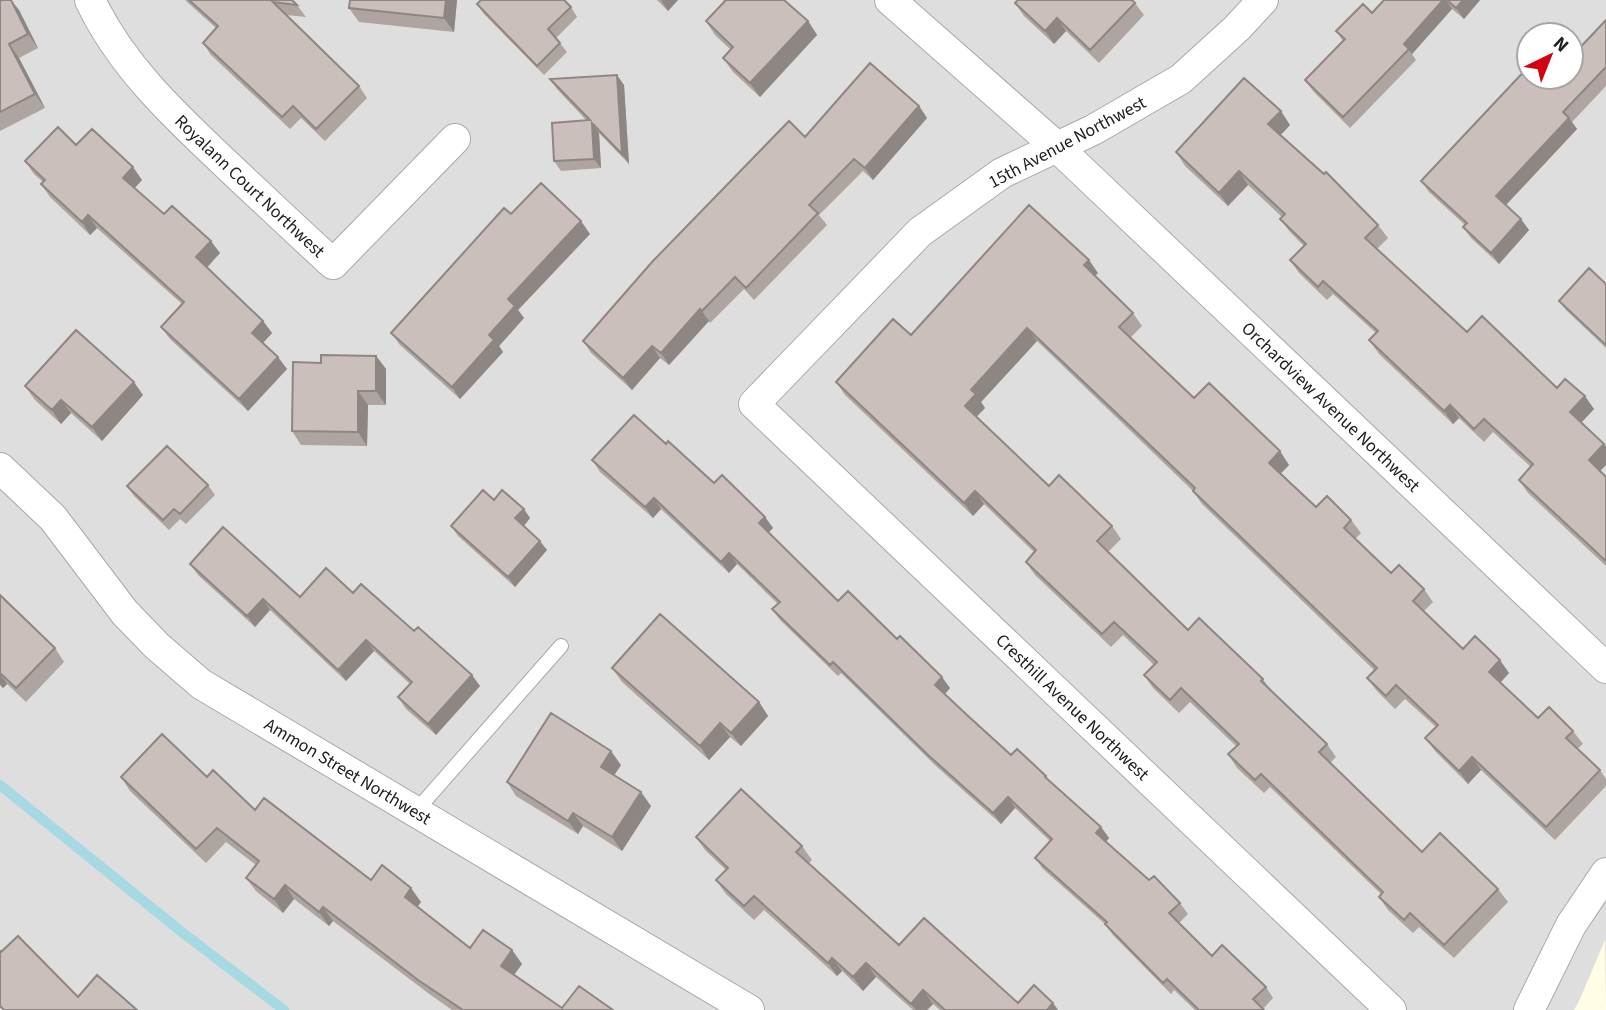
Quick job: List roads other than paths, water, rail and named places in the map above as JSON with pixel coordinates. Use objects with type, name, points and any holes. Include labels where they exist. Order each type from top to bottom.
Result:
[{"type":"street","name":"Royalann Court Northwest","points":[[90,0],[100,22],[130,66],[168,110],[333,264],[455,139]]},
{"type":"street","name":"Orchardview Avenue Northwest","points":[[890,0],[1057,148],[1606,667]]},
{"type":"street","name":"15th Avenue Northwest","points":[[754,404],[920,232],[1002,173],[1093,130],[1181,79],[1237,28],[1263,0]]},
{"type":"street","name":"Cresthill Avenue Northwest","points":[[754,404],[1391,1010]]},
{"type":"street","name":"Ammon Street Northwest","points":[[0,468],[53,517],[125,613],[157,646],[201,684],[749,1010]]},
{"type":"street","points":[[1529,1010],[1572,925],[1606,873]]},
{"type":"lane","points":[[415,812],[561,646]]},
{"type":"waterway","points":[[0,785],[183,933],[284,1010]]}]
